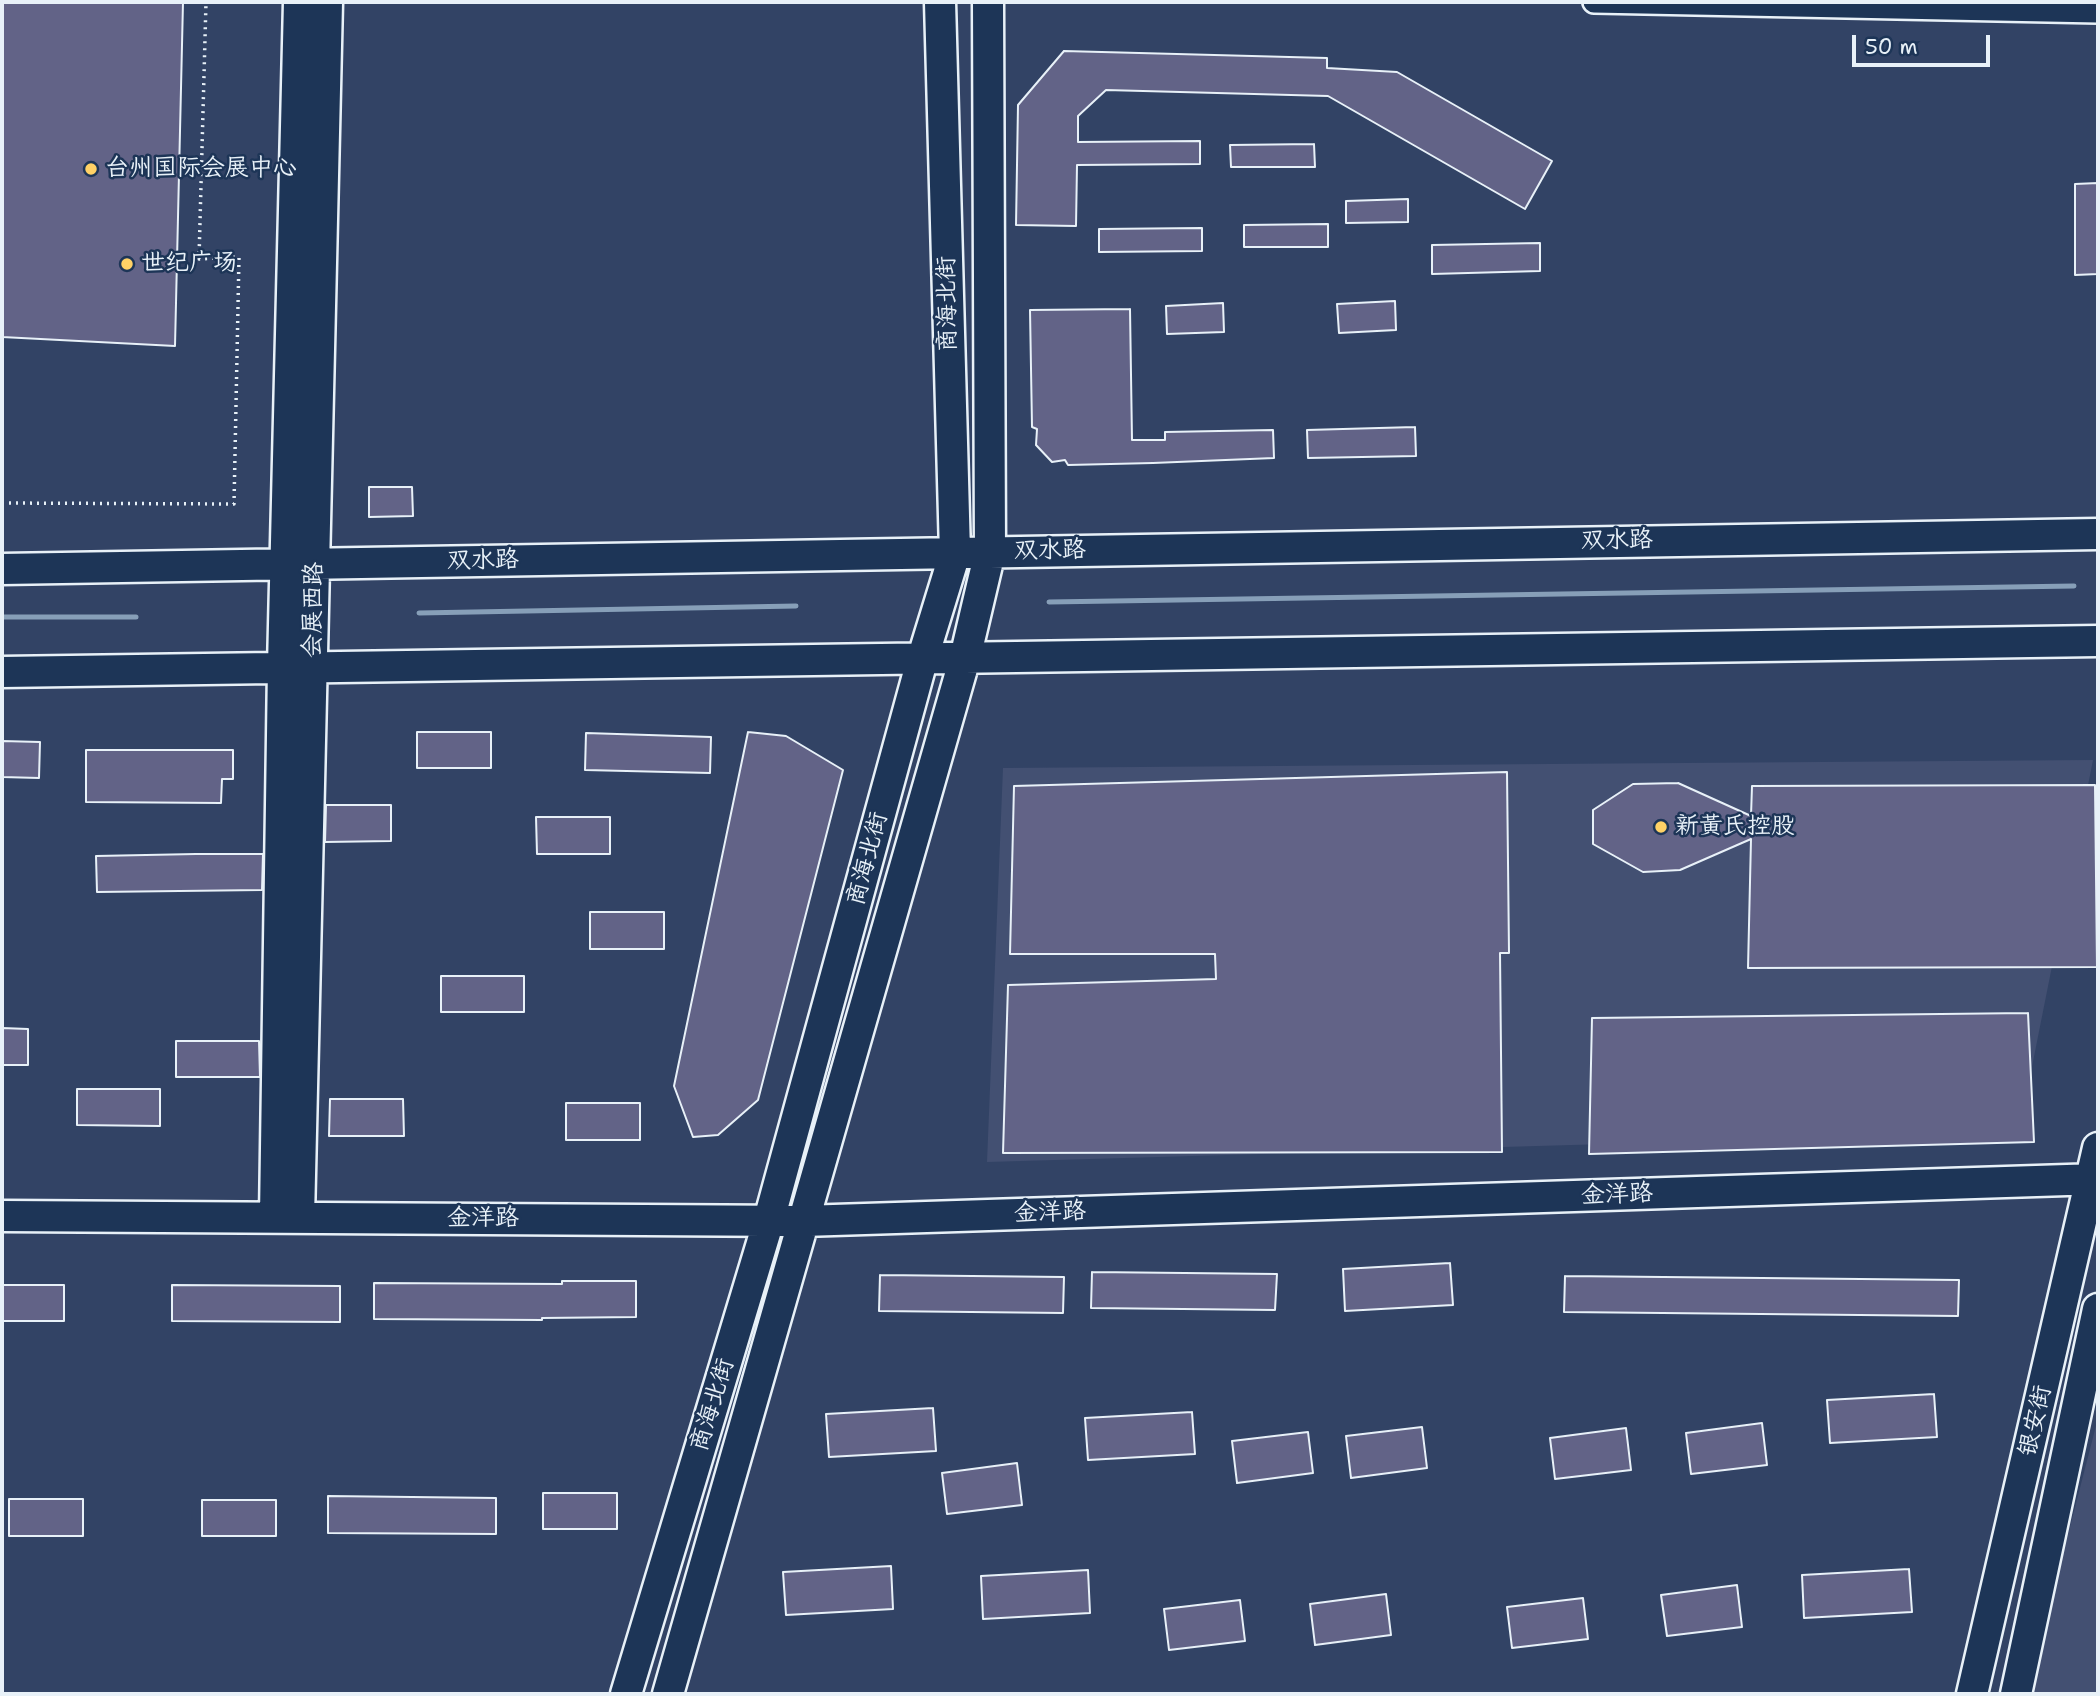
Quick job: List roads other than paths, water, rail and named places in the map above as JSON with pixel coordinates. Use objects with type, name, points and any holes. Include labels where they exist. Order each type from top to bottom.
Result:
[{"type":"main road","name":"会展西路","points":[[287,1217],[283,667],[299,2]]},
{"type":"main road","name":"会展西路","points":[[287,1217],[313,666],[327,2]]},
{"type":"main road","name":"商海北街","points":[[626,1694],[769,1220],[923,657],[955,553],[940,2]]},
{"type":"main road","name":"商海北街","points":[[668,1694],[965,658],[990,552],[988,2]]},
{"type":"main road","name":"双水路","points":[[2,569],[2098,534]]},
{"type":"main road","points":[[2,672],[2098,641]]},
{"type":"main road","name":"银安街","points":[[1972,1694],[2095,1179],[2098,1148]]},
{"type":"main road","name":"金洋路","points":[[2,1216],[803,1221],[2095,1179]]},
{"type":"main road","name":"银安街","points":[[2016,1694],[2098,1309]]},
{"type":"street","points":[[1594,2],[2098,12]]},
{"type":"waterway","points":[[1049,602],[2074,586]]},
{"type":"waterway","points":[[419,613],[796,606]]},
{"type":"waterway","points":[[2,617],[136,617]]},
{"type":"place","name":"台州国际会展中心","points":[[91,169]]},
{"type":"place","name":"世纪广场","points":[[127,264]]},
{"type":"place","name":"新黄氏控股","points":[[1661,827]]}]
